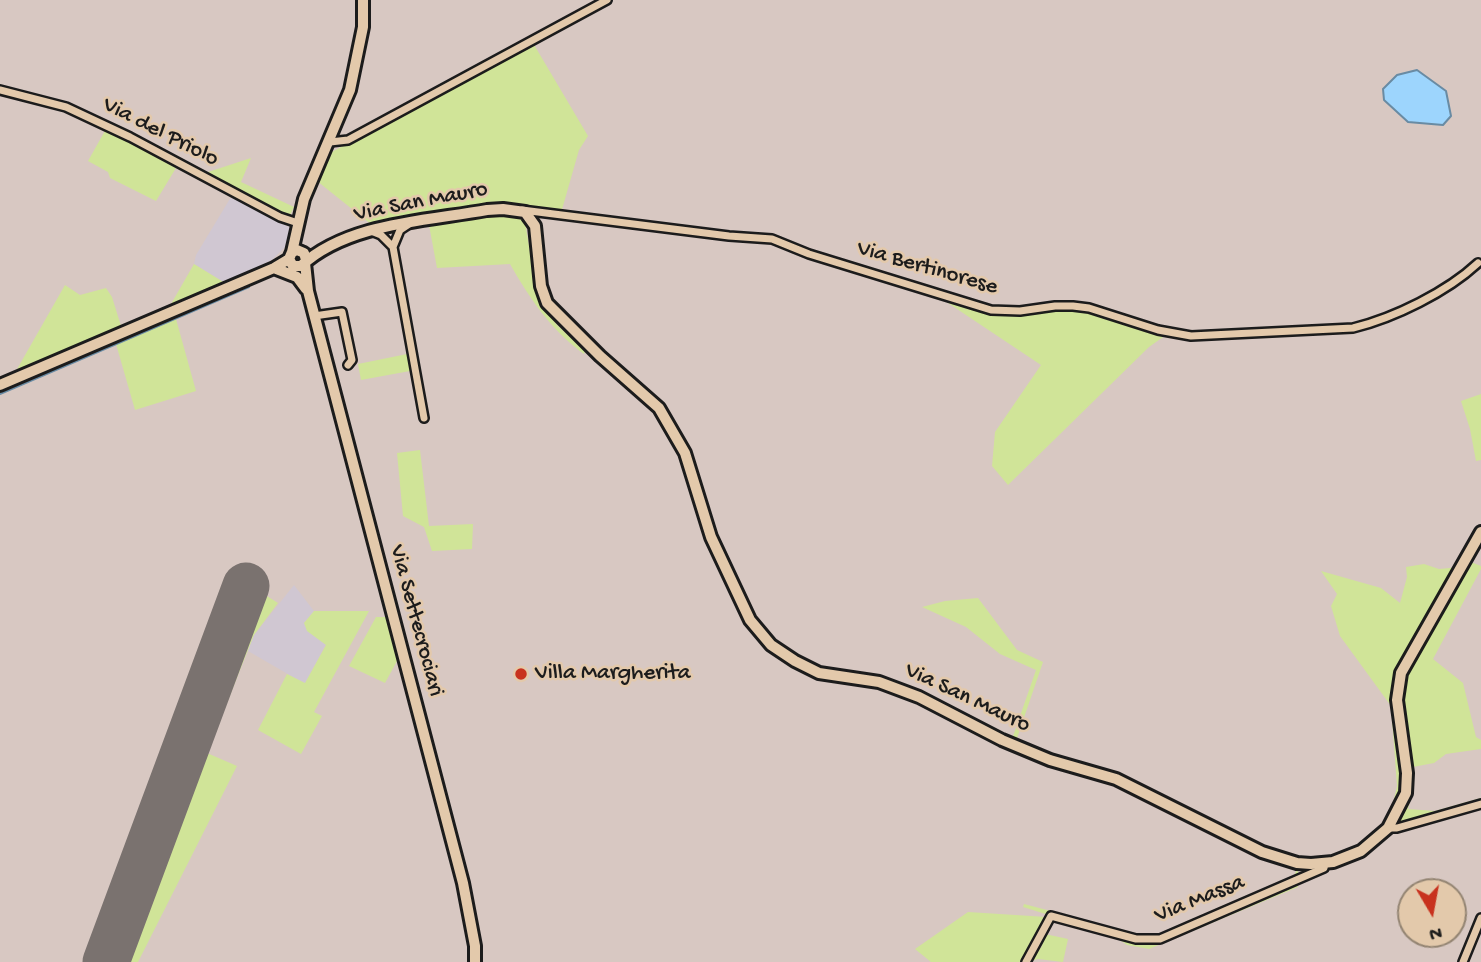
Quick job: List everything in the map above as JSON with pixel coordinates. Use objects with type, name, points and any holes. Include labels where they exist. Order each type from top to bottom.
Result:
[{"type":"main road","name":"Via Settecrociari","points":[[363,0],[363,27],[350,90],[304,199],[297,227],[298,258],[463,883],[475,946],[475,962]]},
{"type":"main road","name":"Via San Mauro","points":[[0,385],[298,258],[370,231],[487,211],[518,209],[525,212],[535,226],[541,286],[547,303],[600,356],[646,395],[659,408],[669,424],[685,453],[711,537],[750,620],[771,645],[819,673],[879,682],[919,697],[1002,740],[1038,755],[1116,779],[1262,852],[1297,863],[1325,863],[1361,851],[1388,828],[1405,793],[1407,773],[1396,700],[1401,673],[1481,532]]},
{"type":"main road","points":[[274,268],[297,277],[308,291]]},
{"type":"street","points":[[330,142],[348,140],[607,0]]},
{"type":"street","name":"Via del Priolo","points":[[0,90],[66,107],[130,137],[297,227]]},
{"type":"street","name":"Via Bertinorese","points":[[518,209],[772,239],[809,254],[991,310],[1020,311],[1055,306],[1089,308],[1158,330],[1191,336],[1353,328],[1369,324],[1450,287],[1478,263]]},
{"type":"street","points":[[392,242],[400,230],[410,223]]},
{"type":"street","points":[[389,227],[424,418]]},
{"type":"street","points":[[370,231],[392,242]]},
{"type":"street","points":[[314,316],[342,312],[352,360],[348,365]]},
{"type":"street","points":[[1388,828],[1397,828],[1481,804]]},
{"type":"street","name":"Via Massa","points":[[1026,962],[1051,916],[1136,939],[1160,939],[1324,868],[1325,863]]},
{"type":"street","points":[[1463,962],[1481,918]]},
{"type":"shaded area","points":[[231,197],[291,228],[285,247],[272,260],[225,283],[194,264],[196,255]]},
{"type":"shaded area","points":[[294,585],[314,611],[304,623],[326,644],[305,684],[248,651],[254,635]]},
{"type":"green space","points":[[533,43],[588,136],[579,150],[561,213],[513,205],[372,225],[317,181],[328,154]]},
{"type":"green space","points":[[106,129],[176,168],[156,201],[110,178],[108,172],[88,161]]},
{"type":"green space","points":[[251,158],[241,182],[294,207],[289,217],[205,173]]},
{"type":"green space","points":[[500,212],[515,213],[525,222],[538,299],[557,325],[585,351],[584,354],[561,335],[542,313],[510,264],[437,268],[429,225]]},
{"type":"green space","points":[[194,264],[225,283],[171,304]]},
{"type":"green space","points":[[65,285],[80,295],[106,288],[112,297],[121,326],[16,371]]},
{"type":"green space","points":[[942,299],[992,313],[1090,310],[1166,335],[1149,347],[1008,485],[992,466],[995,432],[1041,365]]},
{"type":"green space","points":[[176,319],[196,391],[135,410],[116,344]]},
{"type":"green space","points":[[407,354],[410,371],[361,380],[358,364]]},
{"type":"green space","points":[[1481,394],[1481,460],[1476,461],[1461,401]]},
{"type":"green space","points":[[420,450],[429,526],[473,524],[472,549],[432,551],[424,527],[403,516],[397,453]]},
{"type":"green space","points":[[1481,539],[1481,547],[1471,562],[1481,566],[1481,569],[1433,659],[1463,683],[1476,737],[1481,740],[1481,749],[1446,754],[1434,763],[1413,767],[1414,785],[1408,809],[1435,811],[1481,798],[1481,802],[1400,826],[1394,824],[1407,799],[1401,711],[1403,681],[1420,645]]},
{"type":"green space","points":[[1424,564],[1439,569],[1460,567],[1400,672],[1404,776],[1401,796],[1389,821],[1397,786],[1391,706],[1340,636],[1331,606],[1337,594],[1321,571],[1381,588],[1400,603],[1407,577],[1406,567]]},
{"type":"green space","points":[[254,588],[278,603],[254,635],[207,753],[237,766],[138,962],[115,962]]},
{"type":"green space","points":[[978,598],[1017,650],[1043,662],[1015,744],[1011,742],[1036,670],[1000,654],[966,627],[922,607],[945,601]]},
{"type":"green space","points":[[314,611],[369,611],[314,712],[322,716],[301,754],[258,730],[287,674],[305,683],[326,645],[307,631],[304,623]]},
{"type":"green space","points":[[376,617],[387,617],[397,661],[385,683],[349,666]]},
{"type":"green space","points":[[1298,867],[1298,887],[1149,949],[1127,945],[1116,937],[1149,943],[1163,940],[1159,937],[1144,938],[1109,933],[1023,907],[1024,904],[1146,936],[1159,935],[1293,878]]},
{"type":"green space","points":[[968,912],[1047,917],[1024,962],[931,962],[915,949]]},
{"type":"green space","points":[[1045,934],[1068,939],[1063,962],[1038,959],[1028,962],[1037,947],[1041,948]]},
{"type":"water","points":[[1417,70],[1446,91],[1451,116],[1443,125],[1408,122],[1384,100],[1383,89],[1397,75]]},
{"type":"waterway","points":[[0,394],[249,287]]},
{"type":"runway","points":[[106,962],[246,586]]},
{"type":"place","name":"Villa Margherita","points":[[521,674]]}]
